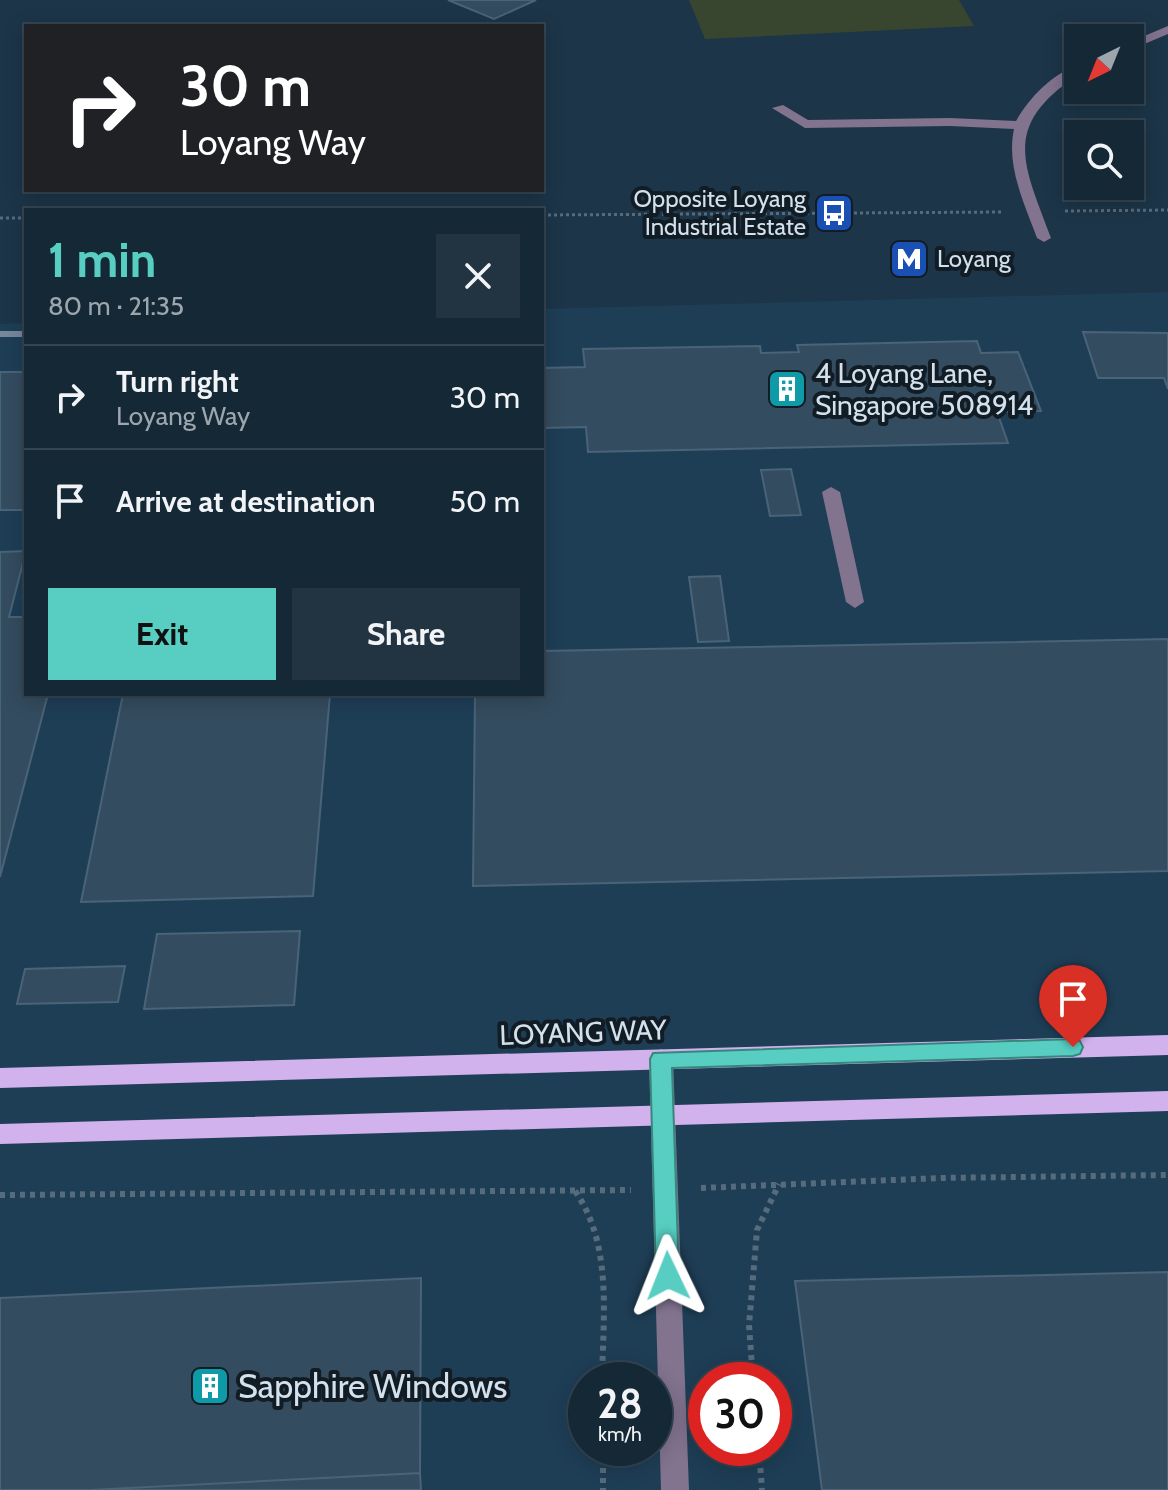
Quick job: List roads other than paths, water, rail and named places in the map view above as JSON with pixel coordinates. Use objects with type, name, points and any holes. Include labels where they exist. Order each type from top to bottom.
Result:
[{"type":"main road","name":"LOYANG WAY","points":[[0,1078],[1168,1045]]},
{"type":"main road","points":[[0,1134],[1168,1101]]},
{"type":"street","points":[[1144,40],[1168,30]]},
{"type":"street","points":[[1044,238],[1016,162],[1020,125],[1036,98],[1064,77]]},
{"type":"street","points":[[778,108],[805,124],[950,122],[1020,125]]},
{"type":"street","points":[[831,492],[855,602]]},
{"type":"street","points":[[661,1059],[675,1490]]},
{"type":"waterway","points":[[0,334],[24,334]]},
{"type":"place","name":"Opposite Loyang Industrial Estate","points":[[834,213]]},
{"type":"place","name":"Loyang","points":[[909,259]]},
{"type":"place","name":"4 Loyang Lane, Singapore 508914","points":[[787,389]]},
{"type":"place","name":"Sapphire Windows","points":[[210,1386]]}]
